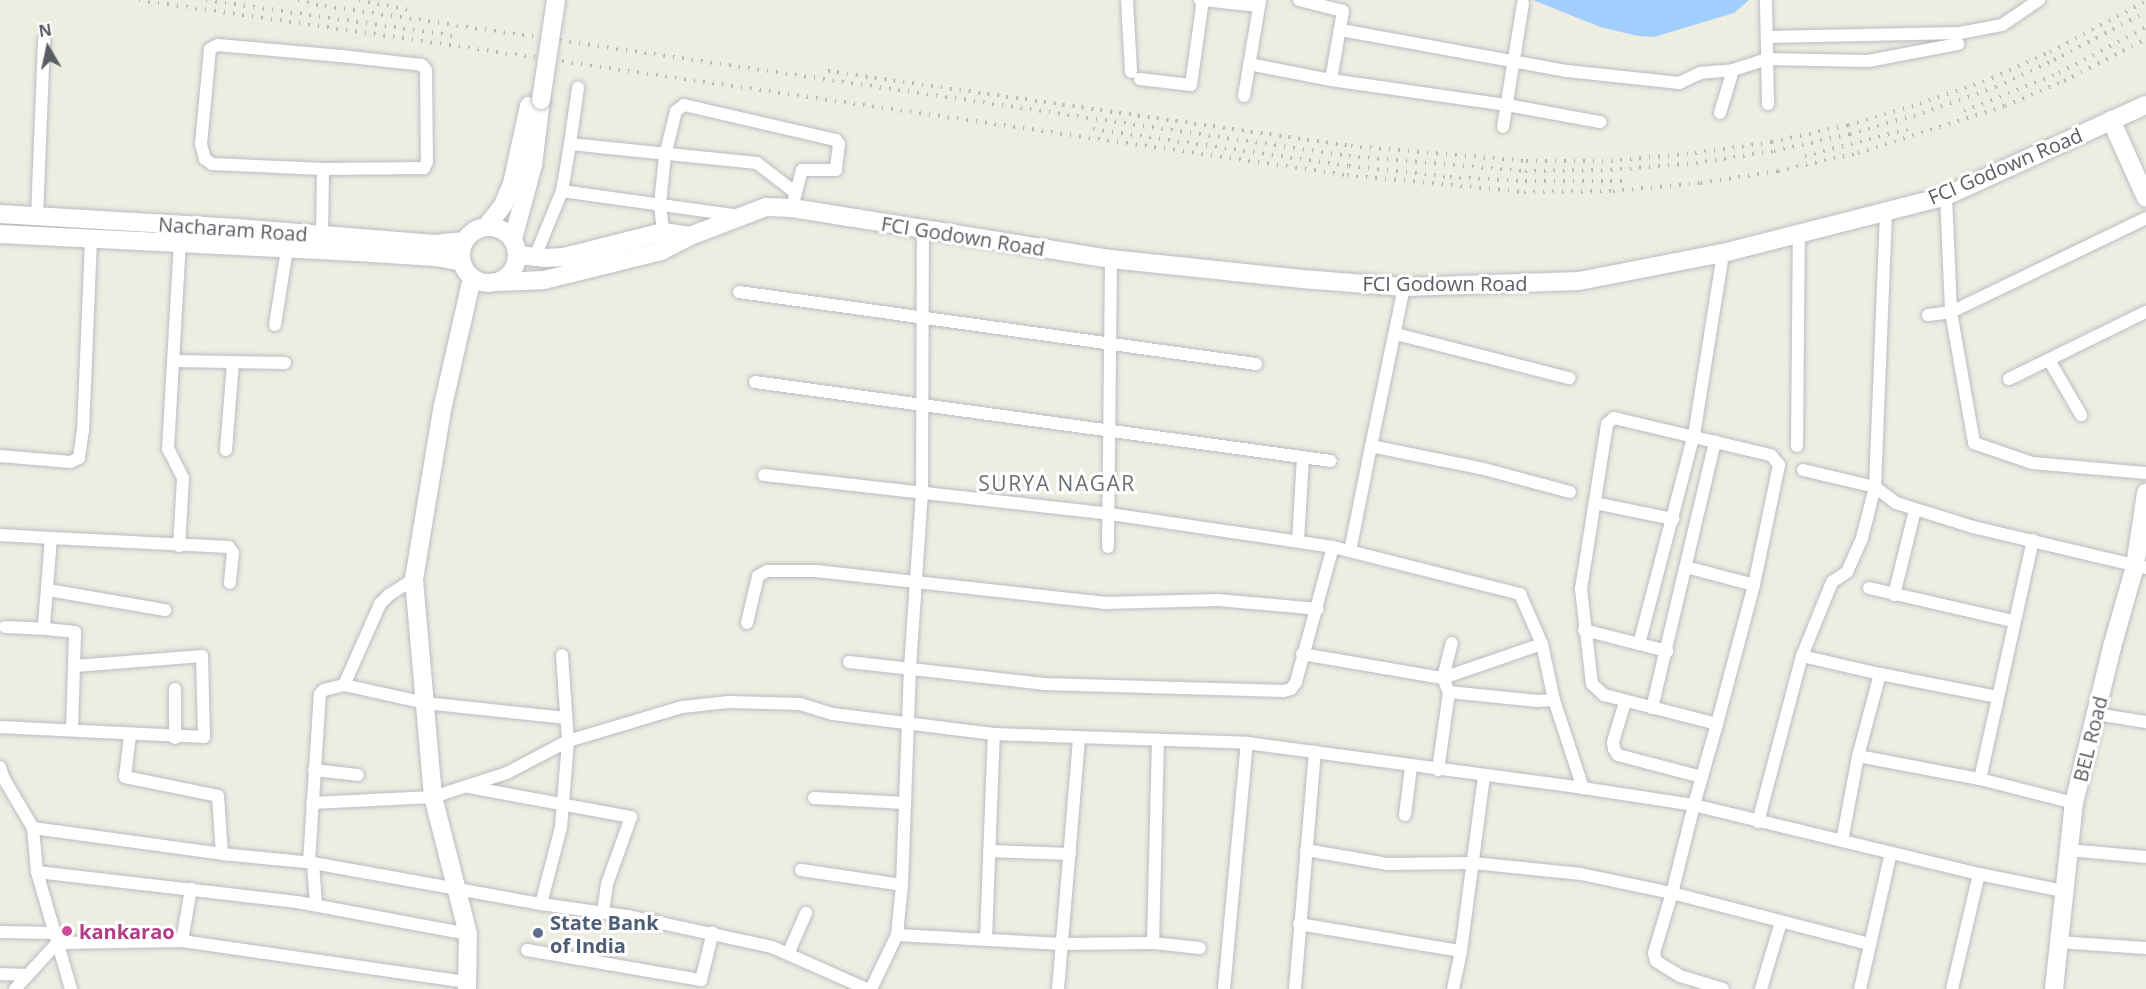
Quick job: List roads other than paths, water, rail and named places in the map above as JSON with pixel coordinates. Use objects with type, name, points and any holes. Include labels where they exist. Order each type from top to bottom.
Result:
[{"type":"street","points":[[522,251],[533,165],[545,0]]},
{"type":"street","points":[[556,0],[536,99],[512,184],[503,205],[486,227],[471,234],[465,241],[462,262],[472,278],[486,283],[499,282],[514,269],[522,251],[562,191],[578,88]]},
{"type":"street","points":[[1127,0],[1135,75],[1191,85],[1201,0],[1259,3],[1244,96]]},
{"type":"street","points":[[1299,0],[1344,5],[1331,80]]},
{"type":"street","points":[[1766,0],[1768,104]]},
{"type":"street","points":[[1767,37],[1960,33],[2001,25],[2039,0]]},
{"type":"street","points":[[1503,127],[1523,4]]},
{"type":"street","points":[[1341,30],[1567,71],[1679,82],[1700,73],[1733,70],[1766,59],[1868,61],[1958,44]]},
{"type":"street","points":[[37,216],[44,40]]},
{"type":"street","points":[[218,45],[341,56],[422,65],[426,69],[427,162],[424,168],[322,169],[209,163],[202,152],[201,144],[210,49],[218,45]]},
{"type":"street","points":[[1249,64],[1331,80],[1507,105],[1600,122]]},
{"type":"street","points":[[1720,113],[1733,70]]},
{"type":"street","points":[[663,232],[660,204],[665,156],[676,111],[684,105],[836,140],[839,144],[836,170],[802,170],[794,200]]},
{"type":"street","name":"FCI Godown Road","points":[[499,282],[529,282],[583,272],[661,251],[690,236],[740,216],[794,200],[922,230],[1111,259],[1404,287],[1579,281],[1723,253],[1946,196],[2146,105]]},
{"type":"street","points":[[2111,120],[2146,198]]},
{"type":"street","points":[[570,144],[665,156],[758,163],[794,200]]},
{"type":"street","points":[[322,169],[325,241]]},
{"type":"street","points":[[562,191],[740,216]]},
{"type":"street","points":[[1946,196],[1951,312],[1974,443],[2032,463],[2146,473]]},
{"type":"street","points":[[1758,822],[1803,656],[1832,582],[1847,572],[1862,538],[1875,487],[1886,212]]},
{"type":"street","points":[[0,214],[0,235]]},
{"type":"street","name":"Nacharam Road","points":[[0,214],[325,241],[462,262]]},
{"type":"street","points":[[1928,315],[1951,312],[2146,218]]},
{"type":"street","points":[[486,227],[501,229],[522,251],[564,257],[663,232],[690,236]]},
{"type":"street","points":[[33,828],[222,854],[311,862],[541,904],[603,912],[713,932],[772,947],[869,989],[897,935],[902,885],[910,668],[922,493],[922,230]]},
{"type":"street","name":"Nacharam Road","points":[[0,235],[287,249],[325,241],[435,244],[465,241]]},
{"type":"street","points":[[1797,446],[1799,235]]},
{"type":"street","points":[[0,456],[71,462],[79,458],[83,431],[91,238]]},
{"type":"street","points":[[179,546],[183,478],[168,449],[175,361],[180,243]]},
{"type":"street","points":[[275,326],[287,249]]},
{"type":"street","points":[[1639,644],[1694,435],[1723,253]]},
{"type":"street","points":[[1108,547],[1111,259]]},
{"type":"street","points":[[0,932],[56,938],[182,941],[467,985],[468,934],[433,797],[414,579],[442,410],[472,278]]},
{"type":"street","points":[[1350,551],[1404,287]]},
{"type":"street","points":[[739,292],[1256,364]]},
{"type":"street","points":[[2009,379],[2146,312]]},
{"type":"street","points":[[1396,334],[1569,378]]},
{"type":"street","points":[[2049,360],[2081,415]]},
{"type":"street","points":[[175,361],[285,363]]},
{"type":"street","points":[[226,450],[233,363]]},
{"type":"street","points":[[755,382],[1331,461]]},
{"type":"street","points":[[1717,724],[1625,702],[1604,695],[1592,684],[1581,589],[1607,424],[1614,418],[1694,435],[1771,455],[1779,465],[1754,585],[1717,724],[1694,805],[1654,958],[1680,976],[1723,989]]},
{"type":"street","points":[[1652,708],[1715,441]]},
{"type":"street","points":[[1371,446],[1484,469],[1570,492]]},
{"type":"street","points":[[1298,541],[1303,458]]},
{"type":"street","points":[[1803,470],[1875,487],[1896,503],[1915,510],[2140,567]]},
{"type":"street","points":[[764,476],[1110,514],[1298,541],[1350,551],[1520,594],[1542,644],[1554,700],[1583,788]]},
{"type":"street","name":"BEL Road","points":[[2054,989],[2074,802],[2096,714],[2140,567],[2146,493]]},
{"type":"street","points":[[1595,503],[1673,519]]},
{"type":"street","points":[[1894,595],[1915,510]]},
{"type":"street","points":[[0,535],[229,547],[233,554],[230,583]]},
{"type":"street","points":[[48,629],[44,625],[51,538]]},
{"type":"street","points":[[1980,779],[2013,621],[2033,540]]},
{"type":"street","points":[[849,662],[1044,684],[1284,691],[1291,689],[1296,682],[1302,654],[1318,609],[1333,547]]},
{"type":"street","points":[[1686,567],[1754,585]]},
{"type":"street","points":[[747,623],[758,576],[767,571],[816,571],[916,584],[1104,603],[1218,600],[1318,609]]},
{"type":"street","points":[[344,685],[380,604],[389,595],[414,579]]},
{"type":"street","points":[[1869,588],[2013,621]]},
{"type":"street","points":[[48,590],[165,610]]},
{"type":"street","points":[[5,627],[75,632],[72,730]]},
{"type":"street","points":[[1584,630],[1666,651]]},
{"type":"street","points":[[1438,770],[1449,693],[1443,678],[1452,643]]},
{"type":"street","points":[[1302,654],[1443,678],[1542,644]]},
{"type":"street","points":[[541,904],[561,827],[563,806],[568,741],[561,655]]},
{"type":"street","points":[[0,727],[201,739],[205,734],[202,656],[75,666]]},
{"type":"street","points":[[1803,656],[1997,697]]},
{"type":"street","points":[[1842,841],[1858,756],[1880,674]]},
{"type":"street","points":[[316,905],[311,862],[312,802],[320,694],[332,687],[344,685],[424,703],[566,718]]},
{"type":"street","points":[[175,689],[175,738]]},
{"type":"street","points":[[1449,693],[1538,701],[1554,700]]},
{"type":"street","points":[[312,802],[433,797],[507,773],[568,741],[682,706],[729,702],[801,704],[832,714],[994,734],[1246,743],[1411,767],[1583,788],[1694,805],[1891,854],[2063,891]]},
{"type":"street","points":[[1625,702],[1613,742],[1618,755],[1702,777]]},
{"type":"street","points":[[2096,714],[2146,722]]},
{"type":"street","points":[[986,938],[994,734]]},
{"type":"street","points":[[130,735],[125,777],[218,796],[222,854]]},
{"type":"street","points":[[1058,989],[1079,738]]},
{"type":"street","points":[[1153,943],[1158,741]]},
{"type":"street","points":[[1224,989],[1246,743]]},
{"type":"street","points":[[1295,989],[1315,752]]},
{"type":"street","points":[[1858,756],[1980,779],[2074,802]]},
{"type":"street","points":[[1405,815],[1411,767]]},
{"type":"street","points":[[314,770],[358,775]]},
{"type":"street","points":[[1,773],[33,828],[36,872],[71,989]]},
{"type":"street","points":[[1454,989],[1484,776]]},
{"type":"street","points":[[468,787],[631,817],[607,884],[603,912]]},
{"type":"street","points":[[814,798],[905,803]]},
{"type":"street","points":[[989,850],[1070,854]]},
{"type":"street","points":[[1306,850],[1387,864],[1473,863],[1581,874],[1672,893],[1869,944]]},
{"type":"street","points":[[2068,850],[2146,857]]},
{"type":"street","points":[[1860,989],[1891,854]]},
{"type":"street","points":[[801,870],[902,885]]},
{"type":"street","points":[[36,872],[316,905],[468,934]]},
{"type":"street","points":[[1952,989],[1979,874]]},
{"type":"street","points":[[182,941],[191,889]]},
{"type":"street","points":[[788,954],[806,913]]},
{"type":"street","points":[[1761,989],[1781,922]]},
{"type":"street","points":[[1299,924],[1461,951]]},
{"type":"street","points":[[527,950],[699,985],[713,932]]},
{"type":"street","points":[[897,935],[986,938],[1062,944],[1153,943],[1200,948]]},
{"type":"street","points":[[15,989],[56,938]]},
{"type":"street","points":[[2058,942],[2146,948]]},
{"type":"street","points":[[0,974],[26,975]]},
{"type":"water","points":[[1533,0],[1749,0],[1734,13],[1654,37],[1638,36],[1600,27]]},
{"type":"railway","points":[[139,0],[1347,175],[1524,192],[1613,191],[1701,183],[1778,171],[1858,153],[2005,106],[2064,81],[2146,39]]},
{"type":"railway","points":[[206,0],[455,36]]},
{"type":"railway","points":[[298,0],[325,6],[1349,156],[1525,171],[1611,170],[1696,163],[1774,151],[1850,134],[1923,113],[1996,87],[2146,12]]},
{"type":"railway","points":[[359,0],[415,11]]},
{"type":"railway","points":[[828,71],[1351,146],[1526,161],[1611,161],[1695,153],[1772,142],[1848,125],[1920,104],[1992,78],[2050,52],[2146,1]]},
{"type":"railway","points":[[1964,111],[2059,73],[2146,27]]},
{"type":"railway","points":[[1805,156],[1912,128]]},
{"type":"railway","points":[[1093,129],[1349,166],[1450,177],[1525,181],[1627,181]]},
{"type":"place","name":"kankarao","points":[[67,931]]},
{"type":"place","name":"State Bank of India","points":[[538,933]]},
{"type":"district","name":"SURYA NAGAR","points":[[1057,483]]}]
